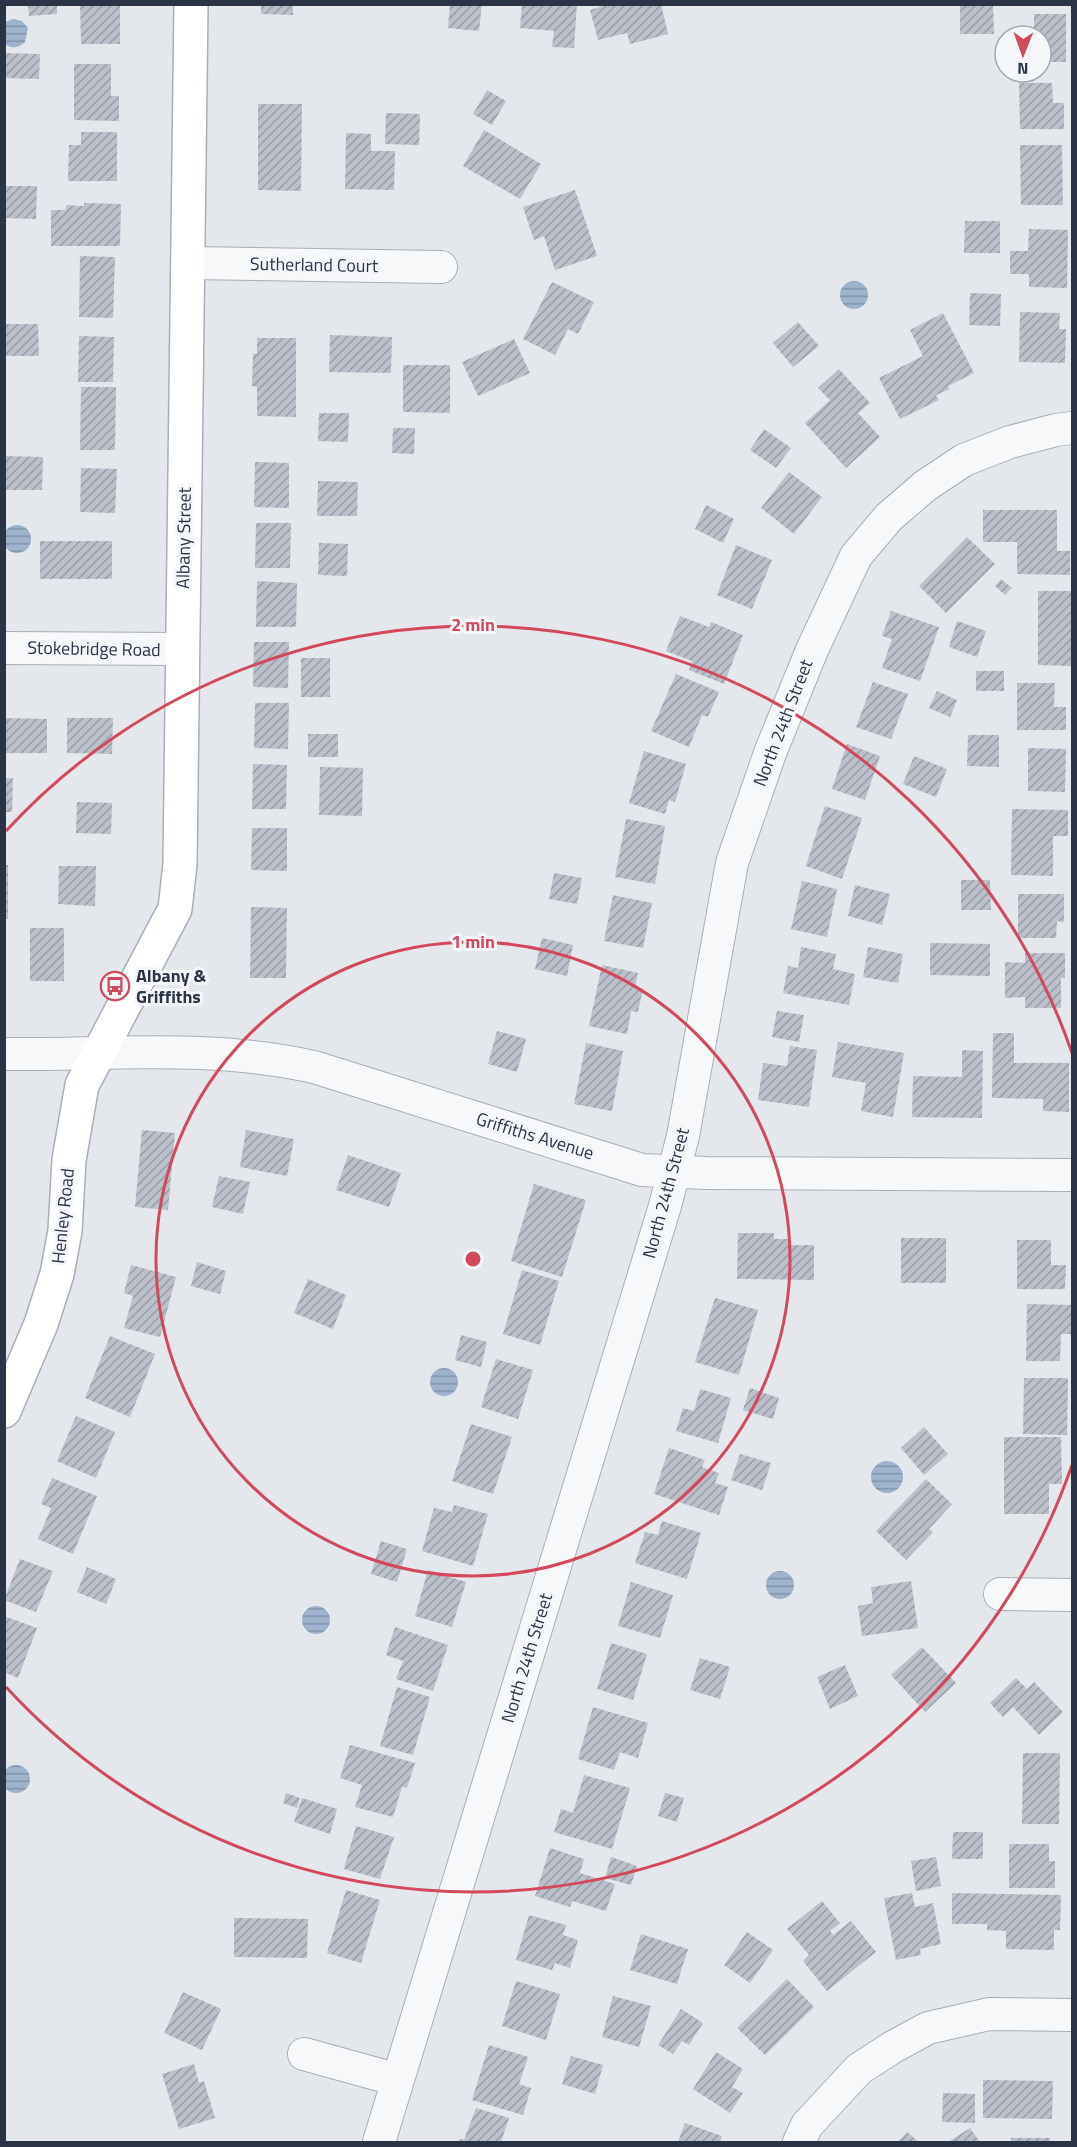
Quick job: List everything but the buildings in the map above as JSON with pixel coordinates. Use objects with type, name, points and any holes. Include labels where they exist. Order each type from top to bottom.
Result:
[{"type":"street","name":"Albany Street","points":[[99,1052],[175,909],[180,864],[191,4]]},
{"type":"street","name":"Sutherland Court","points":[[188,263],[441,267]]},
{"type":"street","name":"North 24th Street","points":[[379,2142],[665,1206],[683,1136],[732,862],[770,753],[807,660],[856,556],[889,517],[926,486],[964,460],[1010,442],[1056,430],[1072,429]]},
{"type":"street","name":"Stokebridge Road","points":[[4,648],[183,649]]},
{"type":"street","name":"Griffiths Avenue","points":[[4,1054],[99,1052],[238,1054],[277,1059],[314,1067],[642,1170],[706,1173],[1072,1175]]},
{"type":"street","name":"Henley Road","points":[[4,1411],[41,1324],[57,1274],[65,1232],[69,1160],[79,1098],[82,1085],[99,1052]]},
{"type":"street","points":[[1000,1594],[1072,1595]]},
{"type":"street","points":[[799,2142],[807,2125],[860,2068],[928,2028],[989,2014],[1072,2015]]},
{"type":"street","points":[[304,2054],[398,2080]]},
{"type":"water","points":[[13,19],[22,21],[28,28],[25,42],[20,46],[10,47],[5,44],[5,22]]},
{"type":"water","points":[[854,281],[864,285],[868,295],[864,305],[854,309],[844,305],[840,295],[844,285]]},
{"type":"water","points":[[17,525],[27,529],[31,539],[27,549],[17,553],[7,549],[3,539],[7,529]]},
{"type":"water","points":[[444,1368],[454,1372],[458,1382],[454,1392],[444,1396],[434,1392],[430,1382],[434,1372]]},
{"type":"water","points":[[887,1461],[899,1465],[903,1477],[899,1489],[887,1493],[875,1489],[871,1477],[875,1465]]},
{"type":"water","points":[[780,1571],[790,1575],[794,1585],[790,1595],[780,1599],[770,1595],[766,1585],[770,1575]]},
{"type":"water","points":[[316,1606],[326,1610],[330,1620],[326,1630],[316,1634],[306,1630],[302,1620],[306,1610]]},
{"type":"water","points":[[16,1765],[26,1769],[30,1779],[26,1789],[16,1793],[6,1789],[2,1779],[6,1769]]},
{"type":"place","name":"Albany & Griffiths","points":[[115,986]]}]
